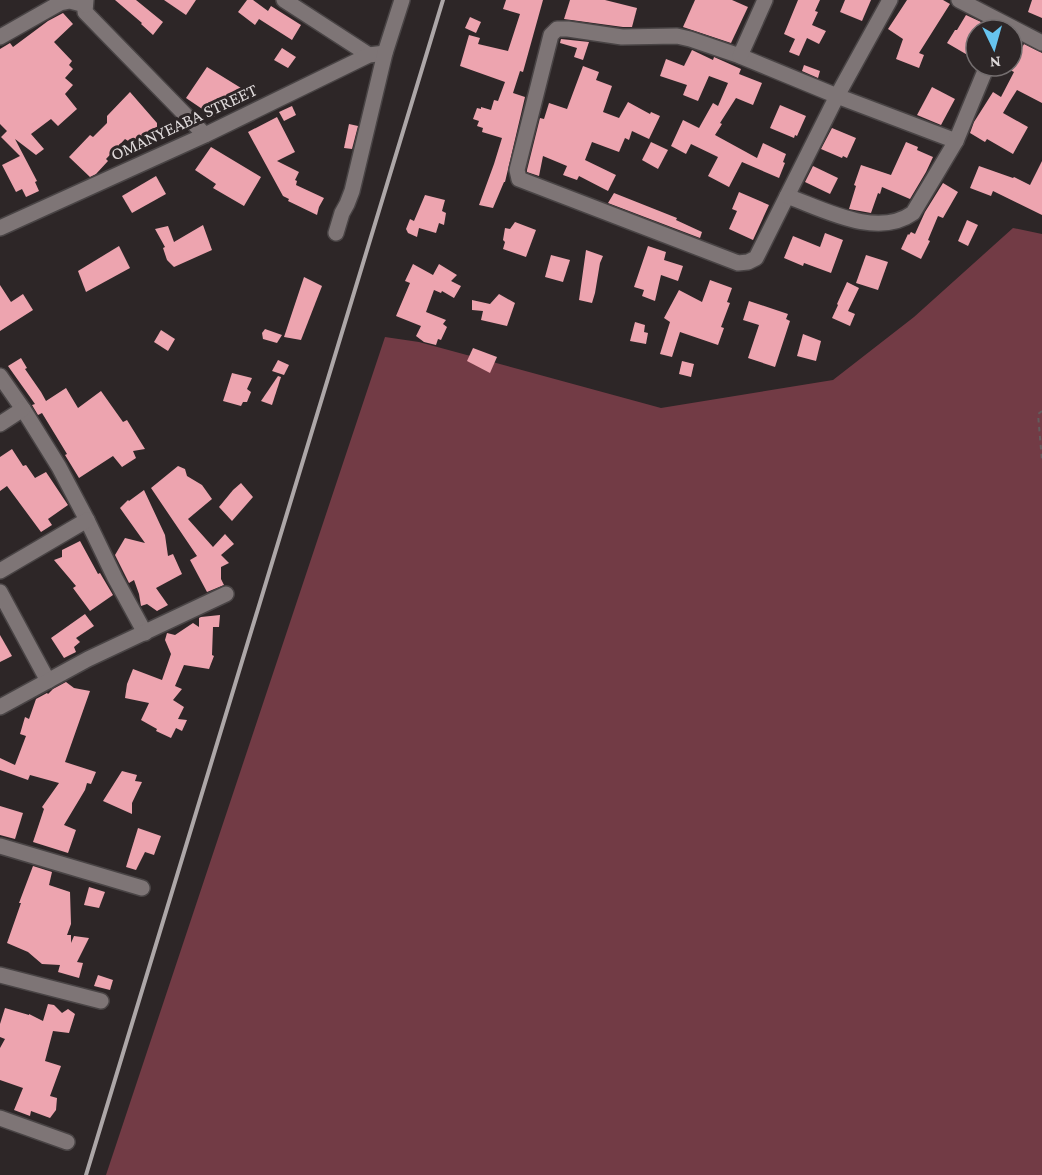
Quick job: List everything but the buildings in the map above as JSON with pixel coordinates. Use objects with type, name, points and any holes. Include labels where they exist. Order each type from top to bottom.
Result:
[{"type":"street","points":[[284,0],[369,55]]},
{"type":"street","points":[[336,233],[352,191],[385,52],[402,0]]},
{"type":"street","points":[[740,56],[765,0]]},
{"type":"street","points":[[891,0],[837,96],[756,258],[748,262],[738,263],[519,179],[517,170],[551,35],[557,29],[622,37],[676,36],[690,39],[740,56],[837,96],[956,141]]},
{"type":"street","points":[[959,0],[990,18]]},
{"type":"street","points":[[0,37],[60,3],[85,2],[85,12],[206,135]]},
{"type":"street","points":[[1024,34],[1042,42]]},
{"type":"street","name":"OMANYEABA STREET","points":[[0,228],[206,135],[369,55],[385,52]]},
{"type":"street","points":[[787,196],[855,221],[871,224],[905,219],[913,213],[956,141],[982,78]]},
{"type":"street","points":[[0,376],[59,467],[145,633]]},
{"type":"street","points":[[0,424],[23,409]]},
{"type":"street","points":[[0,572],[87,520]]},
{"type":"street","points":[[0,592],[48,681]]},
{"type":"street","points":[[0,707],[88,659],[226,594]]},
{"type":"street","points":[[0,846],[142,888]]},
{"type":"street","points":[[0,975],[101,1001]]},
{"type":"street","points":[[0,1118],[67,1142]]},
{"type":"path","points":[[1042,411],[1038,414],[1042,461]]},
{"type":"shaded area","points":[[1013,228],[1042,234],[1042,1175],[106,1175],[385,337],[419,342],[661,408],[833,380],[914,317]]},
{"type":"railway","points":[[86,1175],[443,0]]}]
